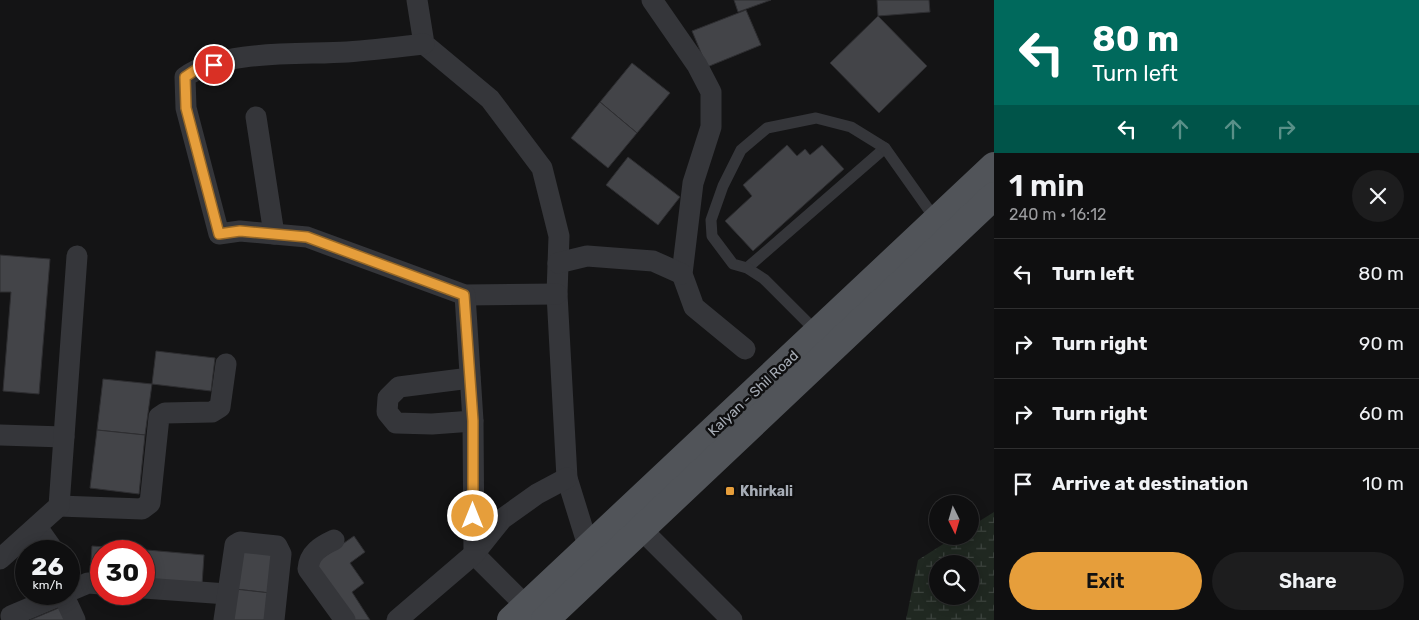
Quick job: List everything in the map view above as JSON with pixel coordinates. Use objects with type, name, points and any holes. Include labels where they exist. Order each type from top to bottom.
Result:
[{"type":"main road","name":"Kalyan - Shil Road","points":[[537,616],[817,332],[994,166]]},
{"type":"main road","name":"Kalyan - Shil Road","points":[[596,557],[640,528],[994,196]]},
{"type":"street","points":[[417,0],[424,44],[490,99],[542,168],[559,236],[557,294],[567,478],[596,557]]},
{"type":"street","points":[[652,0],[696,65],[711,92],[711,127],[693,183],[682,274],[694,307],[745,349]]},
{"type":"street","points":[[424,44],[348,52],[248,56],[197,69],[185,77],[186,108],[219,234],[240,231],[307,237],[464,295],[557,294]]},
{"type":"street","points":[[256,116],[274,234]]},
{"type":"street","points":[[0,559],[59,506],[77,256]]},
{"type":"street","points":[[558,263],[587,256],[653,261],[682,274]]},
{"type":"street","points":[[464,295],[473,421],[474,554],[537,616]]},
{"type":"street","points":[[59,506],[142,509],[150,503],[159,417],[165,413],[212,412],[220,407],[226,364]]},
{"type":"street","points":[[470,378],[399,387],[388,398],[387,412],[396,423],[432,424],[473,421]]},
{"type":"street","points":[[0,436],[64,438]]},
{"type":"street","points":[[397,620],[474,554],[502,519],[537,494],[567,478]]},
{"type":"street","points":[[37,527],[46,540]]},
{"type":"street","points":[[640,528],[722,617]]},
{"type":"street","points":[[334,540],[318,548],[309,561],[308,569],[345,620]]},
{"type":"street","points":[[224,620],[235,545],[240,542],[277,546],[281,554],[274,620]]},
{"type":"street","points":[[155,589],[227,594]]},
{"type":"street","points":[[11,616],[37,605]]},
{"type":"street","points":[[68,605],[75,620]]},
{"type":"lane","points":[[817,332],[764,279],[747,268],[733,264],[712,236],[711,220],[723,186],[741,150],[766,128],[816,118],[852,127],[885,148],[936,220]]},
{"type":"lane","points":[[747,268],[885,148]]},
{"type":"green space","points":[[994,512],[994,620],[906,620],[918,560],[942,545],[979,545],[979,521]]},
{"type":"building","points":[[734,0],[771,0],[738,12]]},
{"type":"building","points":[[877,0],[929,0],[930,12],[878,16]]},
{"type":"building","points":[[746,10],[761,45],[707,67],[692,31]]},
{"type":"building","points":[[878,16],[927,66],[879,113],[830,63]]},
{"type":"building","points":[[632,63],[670,93],[637,133],[600,102]]},
{"type":"building","points":[[600,102],[637,133],[608,168],[571,138]]},
{"type":"building","points":[[787,145],[797,156],[805,149],[810,155],[822,145],[844,169],[753,251],[725,221],[752,196],[743,185]]},
{"type":"building","points":[[628,157],[680,197],[658,225],[606,185]]},
{"type":"building","points":[[0,255],[50,259],[39,394],[3,391],[11,292],[0,292]]},
{"type":"building","points":[[156,351],[215,358],[211,391],[152,384]]},
{"type":"building","points":[[103,379],[152,384],[145,435],[97,430]]},
{"type":"building","points":[[97,430],[145,435],[139,494],[90,488]]},
{"type":"building","points":[[354,536],[365,552],[350,563],[364,583],[352,592],[370,620],[349,620],[311,566]]},
{"type":"building","points":[[240,546],[276,550],[270,593],[235,589]]},
{"type":"building","points":[[155,551],[204,555],[202,585],[155,582]]},
{"type":"building","points":[[235,589],[270,593],[267,620],[232,620]]},
{"type":"building","points":[[61,607],[67,620],[30,620]]},
{"type":"place","name":"Khirkali","points":[[730,491]]},
{"type":"route","points":[[214,65],[197,69],[185,77],[186,108],[219,234],[240,231],[307,237],[464,295],[473,421],[473,516]]}]
